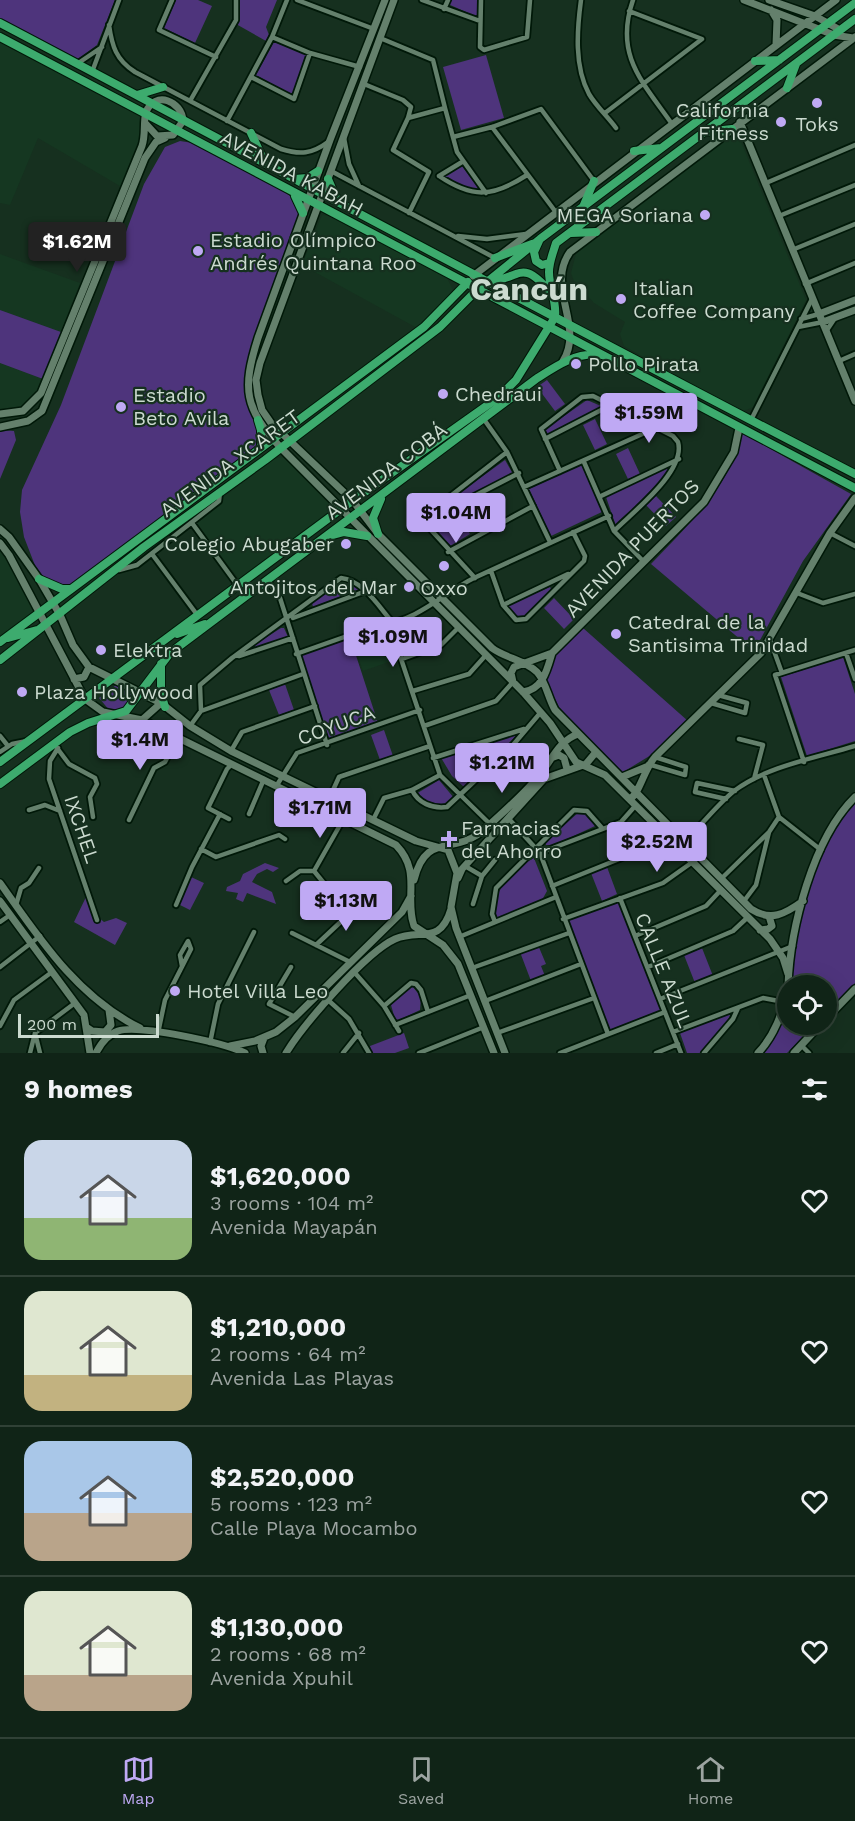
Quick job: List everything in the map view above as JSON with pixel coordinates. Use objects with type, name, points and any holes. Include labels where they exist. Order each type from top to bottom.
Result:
[{"type":"main road","points":[[495,258],[537,242],[855,3]]},
{"type":"main road","points":[[555,317],[549,263],[556,243],[855,19]]},
{"type":"main road","name":"AVENIDA KABAH","points":[[0,23],[473,276],[570,324],[855,474]]},
{"type":"main road","name":"AVENIDA KABAH","points":[[0,37],[307,201],[569,336],[855,488]]},
{"type":"main road","points":[[755,61],[780,60]]},
{"type":"main road","points":[[787,88],[796,62]]},
{"type":"main road","points":[[136,95],[166,89]]},
{"type":"main road","points":[[704,132],[732,129]]},
{"type":"main road","points":[[251,133],[265,163]]},
{"type":"main road","points":[[634,151],[662,148]]},
{"type":"main road","points":[[295,179],[307,178],[318,171]]},
{"type":"main road","points":[[329,175],[338,203]]},
{"type":"main road","points":[[582,208],[594,181]]},
{"type":"main road","points":[[292,192],[303,213]]},
{"type":"main road","points":[[569,233],[596,232]]},
{"type":"main road","points":[[537,242],[535,258],[539,264],[549,263]]},
{"type":"main road","name":"AVENIDA XCARET","points":[[0,660],[122,564],[281,448],[440,327],[486,282],[537,242]]},
{"type":"main road","points":[[442,270],[451,279],[453,298]]},
{"type":"main road","points":[[486,282],[515,272],[527,273],[537,278],[554,297]]},
{"type":"main road","name":"AVENIDA XCARET","points":[[2,640],[424,327],[473,276]]},
{"type":"main road","name":"AVENIDA COBÁ","points":[[0,762],[353,501],[499,398],[516,381],[555,317]]},
{"type":"main road","points":[[400,357],[424,327]]},
{"type":"main road","name":"AVENIDA COBÁ","points":[[0,784],[4,778],[88,723],[118,716],[129,709],[170,653],[515,394],[563,362],[591,354],[605,356]]},
{"type":"main road","points":[[499,398],[515,394]]},
{"type":"main road","points":[[258,420],[261,430],[261,447]]},
{"type":"main road","points":[[409,474],[423,451]]},
{"type":"main road","points":[[379,535],[375,526],[374,511],[385,492]]},
{"type":"main road","points":[[328,535],[344,532],[370,539]]},
{"type":"main road","points":[[122,564],[140,537]]},
{"type":"main road","points":[[275,575],[280,555]]},
{"type":"main road","points":[[39,579],[62,589],[69,589]]},
{"type":"main road","points":[[170,636],[213,621]]},
{"type":"main road","points":[[2,640],[44,627]]},
{"type":"main road","points":[[161,664],[163,705]]},
{"type":"street","points":[[92,72],[119,0]]},
{"type":"street","points":[[172,0],[159,30],[216,57]]},
{"type":"street","points":[[190,101],[236,20],[236,0]]},
{"type":"street","points":[[227,121],[272,37],[287,0]]},
{"type":"street","points":[[297,0],[374,29]]},
{"type":"street","points":[[386,0],[318,171],[250,361],[247,388],[251,406],[258,420],[281,448],[523,692],[541,712],[576,762],[605,775],[779,950],[788,974]]},
{"type":"street","points":[[394,0],[260,363],[256,380],[262,410],[281,433],[353,501],[379,535],[492,648],[503,656],[529,666],[543,681],[547,697],[555,710],[638,791],[744,901],[761,915],[769,916],[788,912],[803,901]]},
{"type":"street","points":[[422,0],[480,21]]},
{"type":"street","points":[[444,9],[448,0]]},
{"type":"street","points":[[481,0],[480,47],[484,50],[525,39],[528,34],[530,0]]},
{"type":"street","points":[[581,0],[577,28],[579,63],[589,94],[616,128]]},
{"type":"street","points":[[633,0],[625,25],[627,47],[634,69],[672,124]]},
{"type":"street","points":[[744,0],[820,30],[837,32],[854,38]]},
{"type":"street","points":[[769,0],[815,16],[828,23],[837,32]]},
{"type":"street","points":[[473,276],[594,181],[836,0]]},
{"type":"street","points":[[801,11],[827,7]]},
{"type":"street","points":[[771,10],[777,20],[776,45]]},
{"type":"street","points":[[605,113],[645,85],[702,39],[629,11]]},
{"type":"street","points":[[109,25],[115,52],[123,65],[227,121],[295,153],[315,152],[330,140]]},
{"type":"street","points":[[272,37],[310,53],[360,67]]},
{"type":"street","points":[[563,362],[568,351],[570,324],[562,292],[560,270],[570,252],[854,38]]},
{"type":"street","points":[[380,39],[434,60],[445,108],[462,162],[486,193]]},
{"type":"street","points":[[77,64],[102,47]]},
{"type":"street","points":[[251,77],[294,99],[310,53]]},
{"type":"street","points":[[364,84],[403,100],[411,107],[393,150],[429,172],[409,213]]},
{"type":"street","points":[[0,427],[28,422],[42,411],[150,150],[156,142],[178,131],[183,120],[181,110],[166,89]]},
{"type":"street","points":[[0,414],[24,411],[41,393],[142,146],[146,114],[153,104],[164,100],[174,102]]},
{"type":"street","points":[[408,118],[445,108]]},
{"type":"street","points":[[453,137],[492,127],[541,109],[594,181]]},
{"type":"street","points":[[740,122],[805,284],[827,330],[854,397]]},
{"type":"street","points":[[146,124],[152,133],[168,137]]},
{"type":"street","points":[[492,127],[555,211]]},
{"type":"street","points":[[343,133],[349,164],[360,186]]},
{"type":"street","points":[[766,183],[855,145]]},
{"type":"street","points":[[142,146],[150,150]]},
{"type":"street","points":[[462,162],[439,176],[467,191],[486,193],[507,188],[527,175]]},
{"type":"street","points":[[329,175],[360,186],[495,258]]},
{"type":"street","points":[[779,216],[855,185]]},
{"type":"street","points":[[792,250],[855,224]]},
{"type":"street","points":[[439,230],[471,240],[526,234]]},
{"type":"street","points":[[292,244],[298,244],[302,248]]},
{"type":"street","points":[[805,284],[855,263]]},
{"type":"street","points":[[90,273],[98,276]]},
{"type":"street","points":[[751,420],[812,299]]},
{"type":"street","points":[[801,319],[855,300]]},
{"type":"street","points":[[798,327],[823,322],[855,310]]},
{"type":"street","points":[[827,330],[835,318]]},
{"type":"street","points":[[839,361],[855,354]]},
{"type":"street","points":[[560,471],[541,432],[543,424],[582,397],[593,396],[673,436],[681,450],[680,459],[672,472],[614,531]]},
{"type":"street","points":[[524,487],[678,418],[685,399]]},
{"type":"street","points":[[251,406],[260,402]]},
{"type":"street","points":[[545,439],[611,405]]},
{"type":"street","points":[[483,418],[519,473],[550,542]]},
{"type":"street","name":"AVENIDA PUERTOS","points":[[521,663],[552,653],[704,502],[715,489],[734,452],[739,428]]},
{"type":"street","points":[[421,521],[507,452]]},
{"type":"street","points":[[601,496],[680,459]]},
{"type":"street","points":[[584,462],[601,496],[614,531],[644,562]]},
{"type":"street","points":[[421,521],[519,473]]},
{"type":"street","points":[[113,571],[137,565],[152,554],[219,501],[220,492]]},
{"type":"street","points":[[630,799],[638,791],[647,766],[770,640],[830,533],[855,498]]},
{"type":"street","points":[[448,552],[533,506]]},
{"type":"street","points":[[296,654],[384,622],[393,623],[409,617],[475,578],[609,516]]},
{"type":"street","points":[[421,521],[475,578]]},
{"type":"street","points":[[192,523],[238,586]]},
{"type":"street","points":[[0,529],[9,537],[39,579],[60,615],[72,645],[89,668],[163,705],[190,726],[231,751],[416,841],[441,846],[448,850],[453,858],[457,873],[451,907],[441,929],[425,935],[395,939],[384,946],[304,1025],[286,1053]]},
{"type":"street","points":[[490,571],[503,605],[516,620],[526,619],[584,561],[585,556],[573,532]]},
{"type":"street","points":[[830,533],[855,546]]},
{"type":"street","points":[[370,539],[379,535]]},
{"type":"street","points":[[0,543],[20,574],[44,627],[85,699],[103,712],[142,720],[178,737],[387,838],[402,852],[412,874],[413,892],[402,912],[295,1017],[264,1038],[230,1046]]},
{"type":"street","points":[[152,554],[198,616]]},
{"type":"street","points":[[20,574],[31,568]]},
{"type":"street","points":[[503,605],[571,573]]},
{"type":"street","points":[[201,711],[200,685],[232,658],[287,620],[341,578],[348,578],[366,591],[393,623]]},
{"type":"street","points":[[268,581],[280,598],[296,654],[327,745]]},
{"type":"street","points":[[287,620],[366,591]]},
{"type":"street","points":[[797,593],[823,603],[855,594]]},
{"type":"street","points":[[393,623],[391,629],[440,775],[490,824]]},
{"type":"street","points":[[402,659],[441,645],[459,627]]},
{"type":"street","points":[[232,658],[293,638]]},
{"type":"street","points":[[770,640],[782,673]]},
{"type":"street","points":[[804,762],[775,675],[855,650]]},
{"type":"street","name":"AVENIDA PUERTOS","points":[[543,681],[552,653]]},
{"type":"street","points":[[846,653],[855,679]]},
{"type":"street","points":[[413,691],[469,674],[486,655]]},
{"type":"street","points":[[424,726],[496,701],[513,682],[512,673],[521,663]]},
{"type":"street","points":[[74,679],[84,677],[89,668]]},
{"type":"street","points":[[190,726],[201,711],[303,674]]},
{"type":"street","points":[[523,692],[536,688],[543,681]]},
{"type":"street","points":[[711,703],[745,714],[747,703],[718,695]]},
{"type":"street","points":[[142,720],[163,705]]},
{"type":"street","points":[[231,751],[242,732],[315,706]]},
{"type":"street","name":"COYUCA","points":[[277,785],[297,753],[327,745],[420,710]]},
{"type":"street","points":[[412,790],[416,798],[439,808],[447,807],[513,745],[524,729],[541,712]]},
{"type":"street","points":[[433,758],[524,729]]},
{"type":"street","points":[[494,1053],[458,964],[449,952],[418,931],[412,919],[415,875],[424,856],[432,847],[459,844],[474,837],[490,824],[541,773],[562,744],[578,734]]},
{"type":"street","points":[[0,736],[8,746]]},
{"type":"street","points":[[129,820],[154,768],[165,762],[178,737]]},
{"type":"street","points":[[739,739],[763,745],[754,779]]},
{"type":"street","points":[[0,752],[8,746],[29,741]]},
{"type":"street","points":[[56,746],[69,764],[95,778],[97,784],[90,797],[93,817]]},
{"type":"street","name":"IXCHEL","points":[[56,746],[50,761],[49,779],[97,920]]},
{"type":"street","points":[[328,799],[339,777],[430,746]]},
{"type":"street","points":[[686,841],[726,799],[754,779],[855,746]]},
{"type":"street","points":[[455,883],[465,866],[544,779],[583,765],[596,752]]},
{"type":"street","points":[[551,758],[559,755],[564,758],[567,770]]},
{"type":"street","points":[[622,777],[647,766],[685,775],[686,767],[655,757]]},
{"type":"street","points":[[229,819],[208,808],[227,769],[232,764]]},
{"type":"street","points":[[373,820],[384,798],[412,790],[440,775]]},
{"type":"street","points":[[765,775],[779,817],[821,850]]},
{"type":"street","points":[[249,814],[264,779]]},
{"type":"street","points":[[726,799],[695,792],[698,783],[735,791]]},
{"type":"street","points":[[788,974],[803,901],[821,850],[830,830],[855,798]]},
{"type":"street","points":[[29,810],[45,805],[60,811]]},
{"type":"street","points":[[538,850],[621,822],[636,805]]},
{"type":"street","points":[[495,922],[492,914],[496,888],[538,850],[574,810],[587,811],[602,828]]},
{"type":"street","points":[[176,905],[201,849],[220,814]]},
{"type":"street","points":[[722,878],[769,832],[779,817]]},
{"type":"street","points":[[314,871],[344,818]]},
{"type":"street","points":[[509,819],[538,850],[608,1034]]},
{"type":"street","points":[[552,886],[649,848],[663,832]]},
{"type":"street","points":[[744,901],[756,885],[769,832]]},
{"type":"street","points":[[201,849],[216,857],[279,836],[285,839]]},
{"type":"street","points":[[563,919],[663,883],[701,856]]},
{"type":"street","points":[[473,904],[475,891],[482,876],[495,861]]},
{"type":"street","points":[[465,866],[482,876]]},
{"type":"street","points":[[16,905],[21,888],[29,883],[39,868]]},
{"type":"street","points":[[286,881],[300,871],[314,871]]},
{"type":"street","points":[[314,871],[327,887],[356,902]]},
{"type":"street","points":[[0,883],[73,980],[109,1010],[140,1028],[158,1034],[230,1046],[245,1053]]},
{"type":"street","points":[[316,945],[348,915],[356,902],[371,887]]},
{"type":"street","points":[[635,936],[706,906],[720,891]]},
{"type":"street","points":[[459,938],[556,897]]},
{"type":"street","name":"CALLE AZUL","points":[[620,898],[681,1053]]},
{"type":"street","points":[[0,901],[84,1015],[90,1053]]},
{"type":"street","points":[[451,907],[459,938],[505,1053]]},
{"type":"street","points":[[0,922],[10,915]]},
{"type":"street","points":[[760,930],[772,926],[769,916]]},
{"type":"street","points":[[648,967],[733,931],[747,917]]},
{"type":"street","points":[[210,1042],[218,1004],[254,932]]},
{"type":"street","points":[[291,933],[350,962]]},
{"type":"street","points":[[472,968],[569,933]]},
{"type":"street","points":[[0,967],[40,936]]},
{"type":"street","points":[[660,999],[793,946]]},
{"type":"street","points":[[485,1001],[581,964]]},
{"type":"street","points":[[158,1034],[165,1000],[182,966]]},
{"type":"street","points":[[291,967],[269,1004],[295,1017]]},
{"type":"street","points":[[0,1026],[14,1000],[52,972]]},
{"type":"street","points":[[355,973],[384,1006],[399,1031]]},
{"type":"street","points":[[384,1006],[411,983],[416,984],[421,990],[428,1012]]},
{"type":"street","points":[[837,1008],[855,989]]},
{"type":"street","points":[[395,1025],[471,995]]},
{"type":"street","points":[[496,1033],[594,998]]},
{"type":"street","points":[[673,1032],[763,998],[777,1001]]},
{"type":"street","points":[[328,1000],[359,1034],[369,1053]]},
{"type":"street","points":[[30,1053],[35,1033],[75,1003]]},
{"type":"street","points":[[704,1053],[733,1019],[738,1007]]},
{"type":"street","points":[[86,1027],[92,1031],[105,1032],[111,1025],[109,1010]]},
{"type":"street","points":[[560,1053],[665,1012]]},
{"type":"street","points":[[758,1053],[767,1043],[777,1019]]},
{"type":"street","points":[[419,1053],[484,1027]]},
{"type":"street","points":[[96,1053],[107,1037],[115,1032],[140,1028]]},
{"type":"street","points":[[35,1033],[40,1053]]},
{"type":"street","points":[[343,1053],[359,1034]]},
{"type":"street","points":[[794,1053],[811,1035]]},
{"type":"street","points":[[263,1053],[261,1046],[264,1038]]},
{"type":"street","points":[[656,1053],[678,1044]]},
{"type":"street","points":[[801,1046],[809,1053]]},
{"type":"shaded area","points":[[0,0],[115,0],[97,45],[78,59],[0,18]]},
{"type":"shaded area","points":[[176,0],[198,0],[212,6],[195,43],[164,28]]},
{"type":"shaded area","points":[[236,0],[277,0],[266,27],[269,35],[266,41],[236,24]]},
{"type":"shaded area","points":[[449,0],[480,0],[477,15],[448,4]]},
{"type":"shaded area","points":[[0,41],[150,121],[125,189],[38,138],[10,205],[0,203]]},
{"type":"shaded area","points":[[274,42],[307,54],[293,96],[256,75]]},
{"type":"shaded area","points":[[486,55],[504,118],[461,130],[443,67]]},
{"type":"shaded area","points":[[737,132],[806,300],[753,407],[741,412],[624,346],[620,334],[625,322],[594,303],[574,281],[571,273],[576,254],[602,231]]},
{"type":"shaded area","points":[[180,141],[193,143],[263,178],[288,194],[298,208],[299,220],[245,370],[259,447],[77,583],[59,593],[41,581],[24,537],[20,512],[22,490],[61,405],[144,184],[165,147]]},
{"type":"shaded area","points":[[462,166],[479,189],[470,189],[443,177]]},
{"type":"shaded area","points":[[322,215],[332,216],[447,278],[453,290],[451,297],[417,328],[302,265]]},
{"type":"shaded area","points":[[0,254],[80,283],[61,332],[0,310]]},
{"type":"shaded area","points":[[0,310],[61,332],[43,379],[0,363]]},
{"type":"shaded area","points":[[0,363],[43,379],[34,399],[23,407],[12,411],[0,409]]},
{"type":"shaded area","points":[[547,380],[565,404],[555,411],[537,387]]},
{"type":"shaded area","points":[[587,400],[601,406],[600,409],[544,436],[544,430]]},
{"type":"shaded area","points":[[595,419],[607,444],[595,450],[583,425]]},
{"type":"shaded area","points":[[0,430],[14,431],[16,440],[0,479]]},
{"type":"shaded area","points":[[742,433],[851,494],[803,561],[754,651],[651,564],[693,520],[718,488],[736,452]]},
{"type":"shaded area","points":[[628,448],[640,474],[628,479],[616,454]]},
{"type":"shaded area","points":[[281,457],[287,459],[332,504],[334,512],[240,580],[192,521],[274,459]]},
{"type":"shaded area","points":[[505,460],[513,474],[446,507],[444,504]]},
{"type":"shaded area","points":[[582,464],[604,511],[551,536],[529,489]]},
{"type":"shaded area","points":[[667,467],[671,470],[616,526],[606,497]]},
{"type":"shaded area","points":[[656,496],[676,517],[666,526],[646,505]]},
{"type":"shaded area","points":[[456,510],[470,534],[450,546],[429,528],[430,523]]},
{"type":"shaded area","points":[[0,545],[35,610],[0,639]]},
{"type":"shaded area","points":[[344,579],[360,589],[313,607],[312,603]]},
{"type":"shaded area","points":[[550,587],[551,589],[528,615],[517,618],[508,605]]},
{"type":"shaded area","points":[[554,598],[574,619],[564,629],[544,608]]},
{"type":"shaded area","points":[[388,623],[400,658],[363,671],[351,636]]},
{"type":"shaded area","points":[[284,628],[288,637],[256,648],[254,645]]},
{"type":"shaded area","points":[[583,628],[688,721],[656,752],[620,774],[559,707],[546,681],[555,655]]},
{"type":"shaded area","points":[[350,637],[378,723],[330,741],[299,655]]},
{"type":"shaded area","points":[[843,657],[855,694],[855,741],[807,756],[781,677]]},
{"type":"shaded area","points":[[285,684],[294,710],[279,715],[269,690]]},
{"type":"shaded area","points":[[116,685],[133,693],[133,696],[123,709],[110,711],[99,698]]},
{"type":"shaded area","points":[[384,730],[393,756],[380,760],[371,735]]},
{"type":"shaded area","points":[[520,732],[464,787],[452,776],[440,756]]},
{"type":"shaded area","points":[[439,780],[454,798],[442,805],[433,805],[416,794]]},
{"type":"shaded area","points":[[855,802],[855,983],[837,1002],[837,975],[792,975],[797,940],[810,888],[818,863],[841,818]]},
{"type":"shaded area","points":[[579,812],[586,814],[595,826],[554,845],[546,845],[545,842]]},
{"type":"shaded area","points":[[534,858],[547,891],[542,900],[495,919],[495,901],[504,883],[518,868]]},
{"type":"shaded area","points":[[265,863],[279,868],[273,872],[267,869],[257,874],[252,882],[272,892],[276,904],[247,893],[243,902],[236,899],[238,893],[226,891],[227,887],[240,881],[243,874]]},
{"type":"shaded area","points":[[607,867],[617,894],[602,901],[591,873]]},
{"type":"shaded area","points":[[191,877],[204,883],[190,910],[178,904]]},
{"type":"shaded area","points":[[86,897],[92,899],[98,917],[104,922],[116,918],[127,923],[115,945],[74,922]]},
{"type":"shaded area","points":[[619,901],[662,1010],[610,1030],[567,921]]},
{"type":"shaded area","points":[[538,945],[546,964],[541,966],[545,976],[531,981],[520,952]]},
{"type":"shaded area","points":[[702,948],[713,976],[695,983],[684,955]]},
{"type":"shaded area","points":[[413,987],[421,997],[420,1010],[399,1020],[395,1019],[391,1005],[408,988]]},
{"type":"shaded area","points":[[726,1013],[730,1015],[727,1023],[701,1053],[687,1053],[680,1033]]},
{"type":"shaded area","points":[[777,1028],[777,1035],[805,1035],[787,1053],[762,1053],[774,1037]]},
{"type":"shaded area","points":[[404,1033],[409,1048],[395,1053],[372,1053],[370,1046]]},
{"type":"place","name":"Toks","points":[[817,103]]},
{"type":"place","name":"California Fitness","points":[[781,122]]},
{"type":"place","name":"MEGA Soriana","points":[[705,215]]},
{"type":"place","name":"Estadio Olímpico Andrés Quintana Roo","points":[[198,251]]},
{"type":"place","name":"Italian Coffee Company","points":[[621,299]]},
{"type":"place","name":"Pollo Pirata","points":[[576,364]]},
{"type":"place","name":"Chedraui","points":[[443,394]]},
{"type":"place","name":"Estadio Beto Avila","points":[[121,407]]},
{"type":"place","name":"Colegio Abugaber","points":[[346,544]]},
{"type":"place","name":"Oxxo","points":[[444,566]]},
{"type":"place","name":"Antojitos del Mar","points":[[409,587]]},
{"type":"place","name":"Catedral de la Santisima Trinidad","points":[[616,634]]},
{"type":"place","name":"Elektra","points":[[101,650]]},
{"type":"place","name":"Plaza Hollywood","points":[[22,692]]},
{"type":"place","name":"Farmacias del Ahorro","points":[[449,839]]},
{"type":"place","name":"Hotel Villa Leo","points":[[175,991]]},
{"type":"district","name":"Cancún","points":[[529,289]]}]
